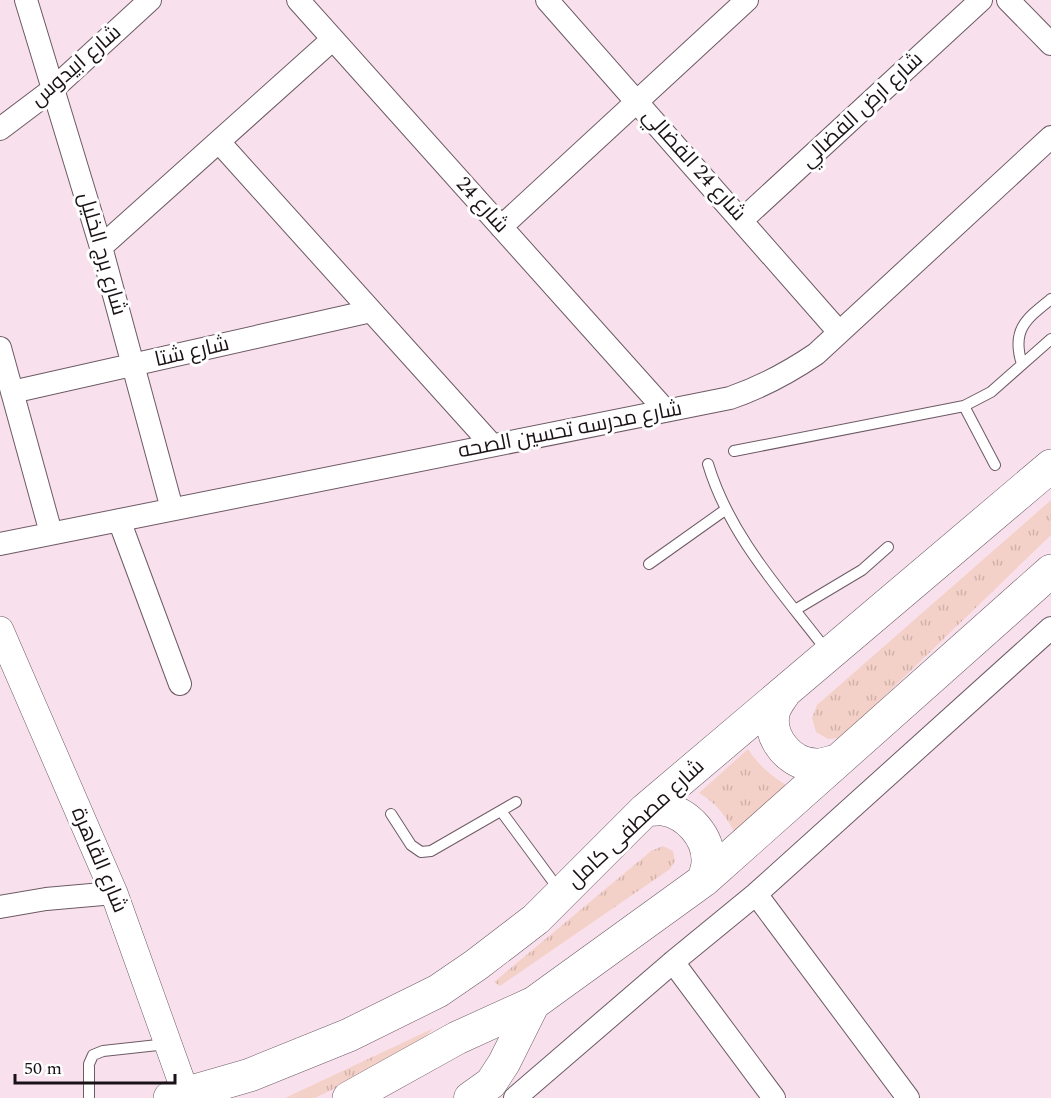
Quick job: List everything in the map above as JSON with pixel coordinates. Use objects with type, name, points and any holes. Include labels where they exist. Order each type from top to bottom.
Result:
[{"type":"main road","name":"شارع مصطفى كامل","points":[[178,1096],[250,1075],[303,1055],[438,991],[536,919],[645,810],[1051,466]]},
{"type":"main road","points":[[348,1098],[457,1038],[534,1003],[704,880],[1051,571]]},
{"type":"main road","points":[[784,693],[774,710],[774,730],[782,748],[798,761],[818,765],[837,761]]},
{"type":"main road","points":[[645,810],[663,809],[681,815],[696,827],[705,844],[708,862],[704,880]]},
{"type":"main road","points":[[495,1094],[504,1063],[534,1003]]},
{"type":"street","name":"شارع برج الخليل","points":[[26,0],[101,247],[172,509]]},
{"type":"street","name":"شارع ابيدوس","points":[[0,129],[53,89],[150,0]]},
{"type":"street","name":"شارع 24","points":[[298,0],[666,411]]},
{"type":"street","name":"شارع 24 الفضالي","points":[[547,0],[839,332]]},
{"type":"street","points":[[501,227],[747,0]]},
{"type":"street","name":"شارع ارض الفضالي","points":[[742,220],[981,0]]},
{"type":"street","points":[[1008,0],[1051,44]]},
{"type":"street","points":[[101,247],[333,39]]},
{"type":"street","name":"شارع مدرسه تحسين الصحه","points":[[0,544],[730,398],[761,387],[807,360],[1051,136]]},
{"type":"street","points":[[219,142],[492,445]]},
{"type":"street","name":"شارع شتا","points":[[12,392],[371,311]]},
{"type":"street","points":[[0,348],[51,533]]},
{"type":"street","points":[[119,520],[180,684]]},
{"type":"street","points":[[495,1094],[673,962],[756,894],[1051,628]]},
{"type":"street","name":"شارع القاهرة","points":[[0,630],[114,893],[168,1044],[178,1096]]},
{"type":"street","points":[[0,908],[46,899],[114,893]]},
{"type":"street","points":[[756,894],[908,1098]]},
{"type":"street","points":[[673,962],[774,1098]]},
{"type":"lane","points":[[1022,364],[1017,351],[1022,325],[1031,314],[1051,299]]},
{"type":"lane","points":[[734,451],[964,406],[991,392],[1051,339]]},
{"type":"lane","points":[[964,406],[995,465]]},
{"type":"lane","points":[[708,464],[725,510],[750,552],[829,654]]},
{"type":"lane","points":[[649,564],[725,510]]},
{"type":"lane","points":[[795,610],[862,570],[888,547]]},
{"type":"lane","points":[[391,814],[411,845],[421,852],[431,851],[516,802]]},
{"type":"lane","points":[[501,811],[562,893]]},
{"type":"lane","points":[[89,1098],[89,1064],[93,1055],[103,1051],[168,1044]]},
{"type":"green space","points":[[1051,500],[1051,535],[841,738],[828,739],[816,732],[812,718],[817,705]]},
{"type":"green space","points":[[748,749],[756,761],[788,786],[735,833],[720,810],[699,793]]},
{"type":"green space","points":[[663,846],[673,851],[675,861],[670,869],[500,986],[494,982],[651,851]]},
{"type":"green space","points":[[434,1028],[408,1053],[315,1098],[285,1098]]}]
